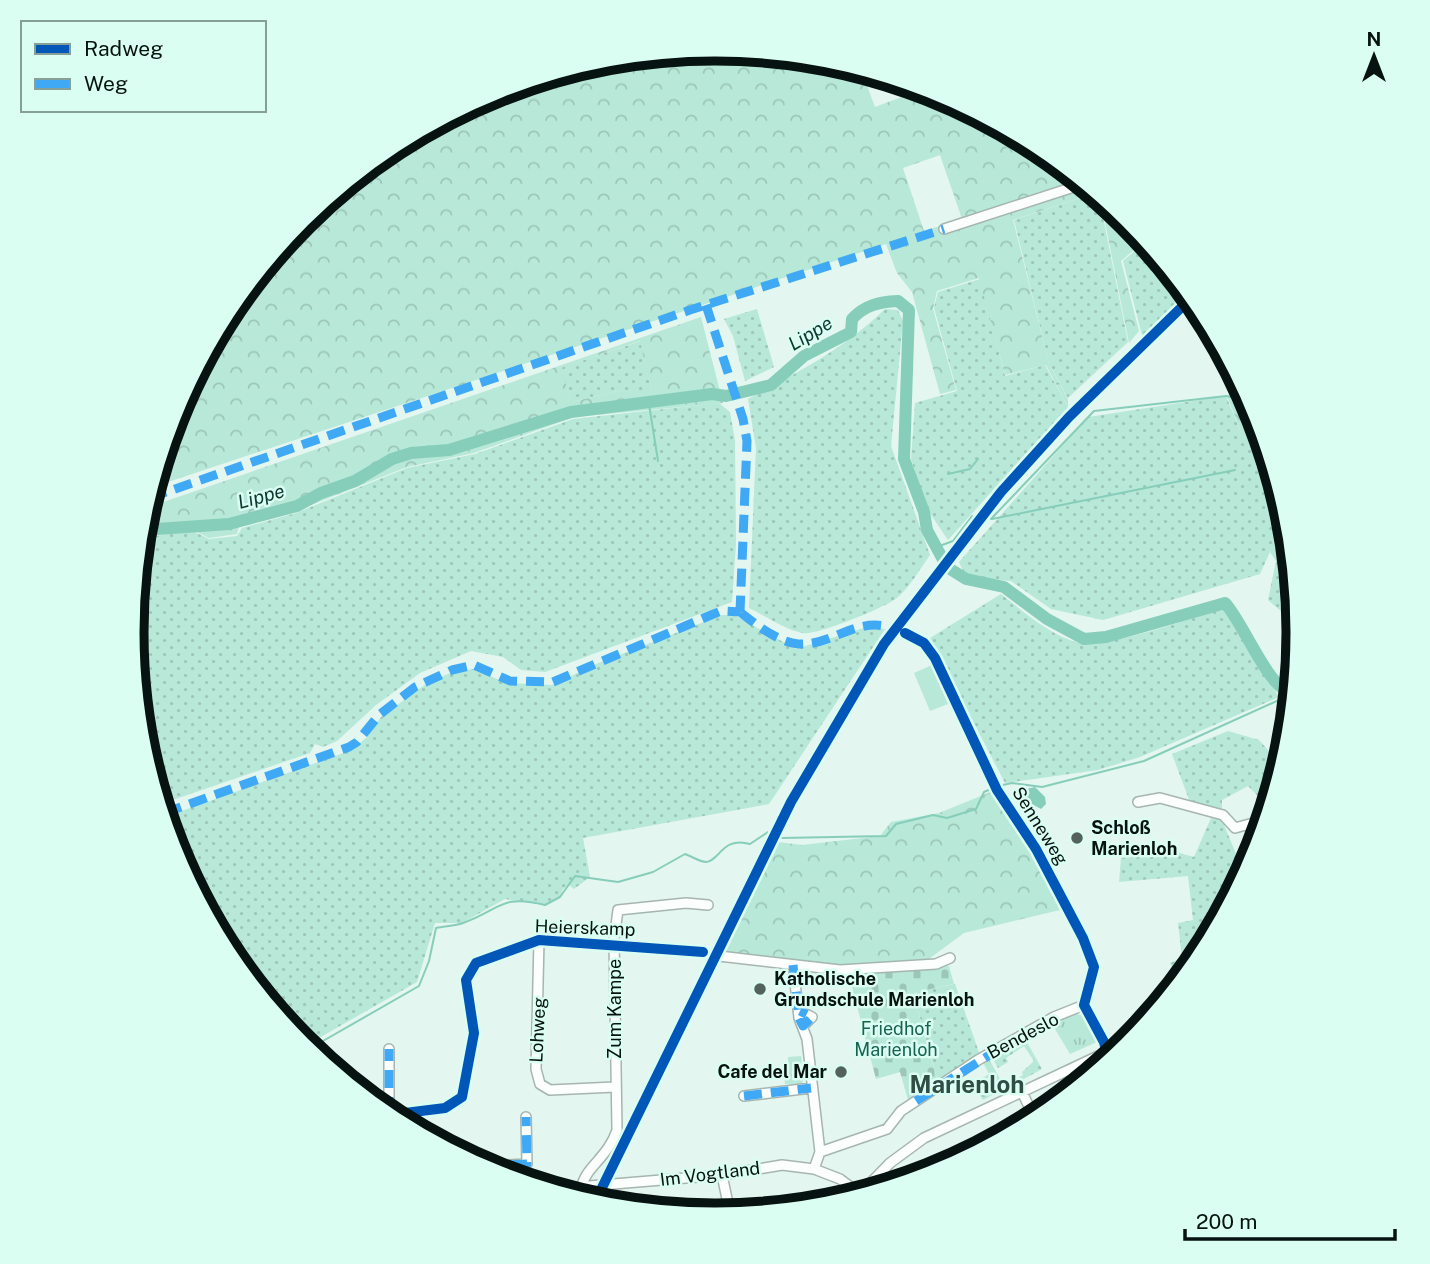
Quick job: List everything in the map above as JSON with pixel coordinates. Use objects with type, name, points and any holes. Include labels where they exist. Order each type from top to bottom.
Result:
[{"type":"street","points":[[944,229],[1072,187]]},
{"type":"street","name":"Senneweg","points":[[905,632],[924,643],[935,658],[995,787],[1036,849],[1083,938],[1094,967],[1084,1005]]},
{"type":"street","points":[[1139,802],[1160,799],[1223,815],[1234,828],[1252,823]]},
{"type":"street","name":"Zum Kampe","points":[[582,1186],[589,1172],[612,1146],[617,1130],[615,944],[618,910],[686,903],[708,905]]},
{"type":"street","name":"Heierskamp","points":[[408,1113],[445,1108],[460,1100],[474,1033],[466,984],[469,970],[483,959],[539,940],[703,952]]},
{"type":"street","name":"Lohweg","points":[[539,940],[536,1069],[540,1084],[550,1090],[615,1087]]},
{"type":"street","points":[[719,956],[864,970],[936,964],[950,958]]},
{"type":"street","points":[[793,965],[820,1152],[814,1170]]},
{"type":"street","points":[[1084,1005],[1104,1049]]},
{"type":"street","name":"Bendeslo","points":[[820,1152],[887,1129],[901,1111],[978,1060],[1054,1017],[1084,1005]]},
{"type":"street","points":[[389,1049],[389,1100]]},
{"type":"street","points":[[874,1180],[890,1163],[924,1138],[1087,1065]]},
{"type":"street","points":[[744,1096],[811,1088]]},
{"type":"street","points":[[1022,1092],[1030,1108]]},
{"type":"street","points":[[512,1165],[527,1164],[526,1117]]},
{"type":"street","name":"Im Vogtland","points":[[582,1186],[722,1175],[782,1165],[814,1170],[840,1179],[850,1186]]},
{"type":"street","points":[[722,1175],[728,1203]]},
{"type":"green space","points":[[678,62],[752,62],[826,72],[863,81],[875,107],[907,95],[967,120],[1000,138],[1032,157],[1083,197],[1013,220],[1049,364],[1068,399],[1068,407],[1046,365],[1005,375],[979,278],[937,291],[933,309],[956,390],[940,394],[912,292],[897,273],[886,244],[164,483],[188,414],[221,347],[262,285],[311,228],[398,157],[463,120],[532,92],[604,72],[641,66]],"holes":[[[940,155],[962,219],[924,231],[903,168]]]},
{"type":"green space","points":[[1084,197],[1102,213],[1128,342],[1068,398],[1049,364],[1014,220]]},
{"type":"green space","points":[[1103,214],[1136,248],[1121,261],[1139,331],[1129,343]]},
{"type":"green space","points":[[1137,249],[1180,302],[1143,339],[1123,261]]},
{"type":"green space","points":[[980,279],[1005,376],[1045,365],[1068,407],[948,540],[927,509],[911,459],[915,403],[957,391],[934,308],[938,292]]},
{"type":"green space","points":[[757,309],[774,367],[745,381],[733,336],[724,319]]},
{"type":"green space","points":[[885,309],[898,310],[903,321],[891,446],[930,555],[897,598],[851,620],[803,633],[782,626],[749,608],[756,448],[748,399],[837,348]]},
{"type":"green space","points":[[701,317],[723,403],[574,417],[474,453],[407,467],[296,511],[239,526],[237,534],[209,538],[191,529],[153,536],[159,503]],"holes":[[[640,341],[651,390],[623,390],[571,402],[561,368]]]},
{"type":"green space","points":[[641,341],[651,390],[623,390],[571,402],[560,368]]},
{"type":"green space","points":[[1232,392],[1249,432],[1241,432],[1227,396]]},
{"type":"green space","points":[[1226,396],[1241,432],[1249,432],[1266,484],[1281,558],[1286,615],[1268,600],[1276,561],[1270,552],[1260,574],[1103,620],[1051,609],[1011,581],[966,577],[959,562],[1088,417]]},
{"type":"green space","points":[[719,403],[730,412],[735,441],[736,544],[732,602],[545,672],[521,670],[503,657],[471,651],[420,673],[376,705],[337,741],[323,747],[315,744],[310,753],[171,801],[155,743],[145,669],[145,595],[152,537],[191,530],[209,539],[237,536],[242,528],[296,513],[407,468],[475,454],[573,419]]},
{"type":"green space","points":[[1001,594],[1057,634],[1079,643],[1091,644],[1129,637],[1226,608],[1279,697],[1140,757],[1098,770],[1005,783],[930,638]]},
{"type":"green space","points":[[722,615],[734,615],[796,649],[867,627],[885,629],[769,804],[583,838],[590,877],[574,889],[569,885],[563,889],[560,897],[545,905],[505,899],[462,923],[435,923],[417,982],[315,1040],[286,1008],[240,949],[203,884],[175,814],[352,750],[367,737],[381,717],[430,681],[453,672],[474,669],[506,683],[552,685],[596,664]]},
{"type":"green space","points":[[932,665],[948,704],[930,711],[914,673]]},
{"type":"green space","points":[[1228,731],[1259,740],[1272,755],[1260,798],[1248,786],[1222,800],[1222,810],[1190,802],[1172,754]]},
{"type":"green space","points":[[993,791],[1036,857],[1064,909],[964,933],[926,961],[840,967],[723,953],[778,842],[802,845],[880,836],[891,822],[939,813]]},
{"type":"green space","points":[[1211,818],[1222,820],[1238,859],[1209,917],[1174,971],[1170,963],[1182,958],[1178,923],[1193,920],[1188,876],[1119,882],[1121,858],[1172,851],[1194,857]]},
{"type":"green space","points":[[709,959],[717,960],[610,1179],[603,1179]]},
{"type":"green space","name":"Friedhof Marienloh","points":[[949,966],[954,984],[913,993],[938,1082],[908,1100],[900,1072],[876,1079],[850,979],[865,973]]},
{"type":"green space","points":[[955,984],[980,1055],[938,1081],[913,993]]},
{"type":"green space","points":[[1073,1013],[1083,1016],[1097,1042],[1070,1054],[1052,1024]]},
{"type":"green space","points":[[1024,1037],[1042,1069],[1011,1086],[1009,1083],[1023,1075],[1022,1072],[1034,1061],[1024,1046],[1006,1058],[1008,1062],[998,1068],[992,1057]]},
{"type":"green space","points":[[801,1056],[803,1081],[800,1087],[791,1088],[791,1084],[785,1084],[783,1064],[788,1063],[788,1057]]},
{"type":"green space","points":[[989,1059],[1005,1088],[983,1100],[972,1084],[989,1074],[983,1062]]},
{"type":"shaded area","points":[[1035,787],[1045,797],[1046,804],[1041,809],[1019,797],[1018,791]]},
{"type":"waterway","name":"Lippe","points":[[154,529],[229,524],[297,506],[321,493],[355,481],[392,459],[411,453],[449,450],[571,412],[712,394],[726,396],[771,385],[804,356],[851,332],[852,319],[862,310],[879,303],[898,301],[909,310],[904,459],[924,512],[927,530],[947,567],[966,579],[1004,587],[1047,619],[1084,639],[1106,637],[1225,603],[1265,668],[1283,689]]},
{"type":"waterway","points":[[991,519],[1094,411],[1226,396],[1235,398]]},
{"type":"waterway","points":[[649,404],[658,461]]},
{"type":"waterway","points":[[948,474],[970,469],[978,459]]},
{"type":"waterway","points":[[992,519],[1235,470]]},
{"type":"waterway","points":[[934,548],[953,541],[972,516]]},
{"type":"waterway","points":[[998,786],[1012,783],[1042,787],[1144,761],[1282,699]]},
{"type":"waterway","points":[[781,838],[886,836],[896,824],[933,815],[947,818],[976,809],[984,792],[993,788]]},
{"type":"waterway","points":[[319,1043],[419,986],[429,961],[436,928],[463,923],[510,902],[545,905],[560,897],[575,876],[618,882],[653,872],[685,854],[698,860],[711,861],[727,846],[741,842],[750,844],[768,832]]},
{"type":"marked path","points":[[162,494],[690,310],[944,229]]},
{"type":"marked path","points":[[706,305],[743,419],[747,441],[740,612]]},
{"type":"marked path","points":[[173,810],[349,747],[357,742],[379,715],[415,687],[452,670],[474,665],[510,681],[553,682],[721,611],[740,612]]},
{"type":"marked path","points":[[740,612],[775,636],[798,644],[824,640],[870,625],[899,630]]},
{"type":"marked path","points":[[793,965],[799,1018],[803,1026],[812,1017],[800,1011]]},
{"type":"marked path","points":[[389,1049],[389,1100]]},
{"type":"marked path","points":[[916,1101],[999,1049]]},
{"type":"marked path","points":[[744,1096],[811,1088]]},
{"type":"marked path","points":[[512,1165],[527,1164],[526,1117]]},
{"type":"cycle path","points":[[600,1191],[791,802],[884,644],[1001,492],[1069,417],[1183,306]]},
{"type":"cycle path","points":[[905,633],[924,643],[935,658],[997,790],[1036,849],[1083,938],[1094,967],[1084,1005],[1105,1048]]},
{"type":"cycle path","points":[[408,1113],[445,1108],[462,1097],[474,1033],[466,980],[476,963],[539,940],[703,952]]},
{"type":"place","name":"Schloß Marienloh","points":[[1077,838]]},
{"type":"place","name":"Katholische Grundschule Marienloh","points":[[760,989]]},
{"type":"place","name":"Cafe del Mar","points":[[841,1072]]},
{"type":"district","name":"Marienloh","points":[[967,1085]]}]
